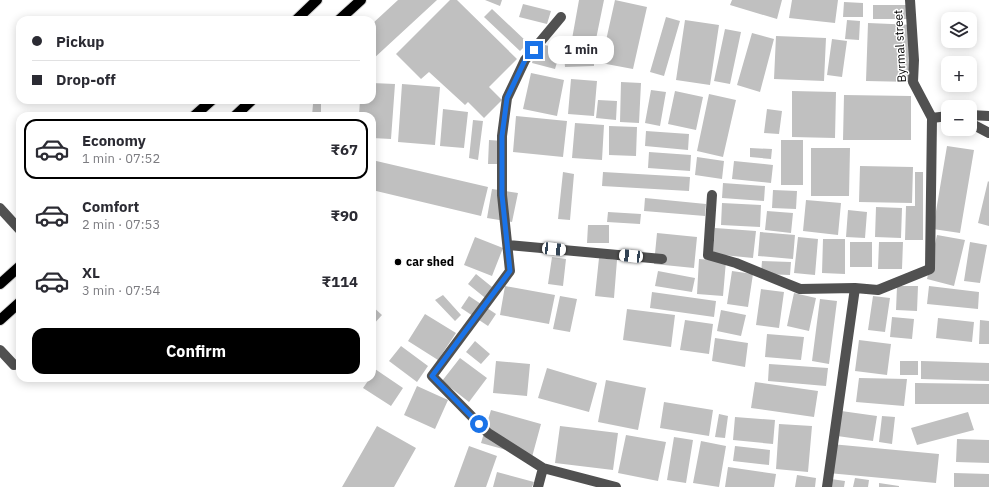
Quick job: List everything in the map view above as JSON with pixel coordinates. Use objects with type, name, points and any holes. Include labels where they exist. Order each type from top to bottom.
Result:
[{"type":"main road","points":[[300,16],[317,0]]},
{"type":"main road","points":[[343,16],[361,0]]},
{"type":"main road","points":[[202,112],[209,104]]},
{"type":"main road","points":[[239,112],[248,104]]},
{"type":"main road","points":[[0,284],[16,270]]},
{"type":"main road","points":[[0,320],[16,306]]},
{"type":"street","name":"Byrmal street","points":[[910,0],[914,60],[913,82],[932,118]]},
{"type":"street","points":[[561,17],[525,60],[507,98],[502,136],[502,195],[510,271],[432,376],[488,433],[543,468],[616,487]]},
{"type":"street","points":[[977,116],[989,116]]},
{"type":"street","points":[[712,195],[708,255],[736,263],[800,289],[855,288],[878,290],[930,269],[932,118],[941,117]]},
{"type":"street","points":[[977,127],[989,133]]},
{"type":"street","points":[[0,208],[16,226]]},
{"type":"street","points":[[508,244],[662,259]]},
{"type":"street","points":[[827,487],[855,288]]},
{"type":"street","points":[[0,350],[14,365]]},
{"type":"street","points":[[538,487],[543,468]]},
{"type":"building","points":[[398,0],[437,0],[376,56],[376,20]]},
{"type":"building","points":[[450,0],[457,0],[517,59],[489,87],[502,100],[484,118],[468,102],[465,105],[429,72],[421,79],[396,54]]},
{"type":"building","points":[[485,0],[502,0],[500,6]]},
{"type":"building","points":[[579,0],[604,0],[595,44],[572,39]]},
{"type":"building","points":[[615,0],[647,7],[633,69],[601,63]]},
{"type":"building","points":[[732,0],[782,0],[777,19],[730,5]]},
{"type":"building","points":[[792,0],[838,0],[835,23],[789,18]]},
{"type":"building","points":[[844,2],[863,3],[863,17],[843,17]]},
{"type":"building","points":[[523,4],[551,11],[547,24],[519,17]]},
{"type":"building","points":[[873,5],[909,5],[909,19],[873,19]]},
{"type":"building","points":[[492,9],[528,43],[520,51],[484,17]]},
{"type":"building","points":[[666,17],[680,21],[664,76],[650,72]]},
{"type":"building","points":[[685,20],[719,25],[710,85],[676,80]]},
{"type":"building","points":[[847,20],[860,21],[859,40],[845,39]]},
{"type":"building","points":[[868,23],[915,25],[913,82],[866,81]]},
{"type":"building","points":[[725,29],[741,32],[730,84],[714,81]]},
{"type":"building","points":[[752,33],[774,39],[760,92],[737,85]]},
{"type":"building","points":[[776,36],[826,38],[824,81],[774,79]]},
{"type":"building","points":[[832,39],[847,41],[842,77],[827,75]]},
{"type":"building","points":[[537,43],[561,49],[555,69],[532,63]]},
{"type":"building","points":[[594,53],[594,66],[565,67],[564,54]]},
{"type":"building","points":[[531,73],[564,80],[557,116],[523,109]]},
{"type":"building","points":[[571,79],[597,81],[594,116],[568,114]]},
{"type":"building","points":[[621,82],[641,83],[639,123],[620,122]]},
{"type":"building","points":[[376,83],[395,84],[391,139],[376,138],[376,112],[359,112],[360,104],[376,104]]},
{"type":"building","points":[[402,84],[440,87],[435,145],[398,142]]},
{"type":"building","points":[[651,90],[666,92],[660,126],[645,123]]},
{"type":"building","points":[[675,91],[703,97],[696,130],[668,124]]},
{"type":"building","points":[[792,91],[836,92],[835,138],[792,137]]},
{"type":"building","points":[[709,94],[736,100],[723,157],[697,151]]},
{"type":"building","points":[[844,95],[911,96],[911,140],[843,140]]},
{"type":"building","points":[[598,100],[617,101],[616,120],[596,118]]},
{"type":"building","points":[[313,104],[321,104],[321,112],[312,112]]},
{"type":"building","points":[[443,109],[468,112],[464,148],[440,146]]},
{"type":"building","points":[[767,109],[782,111],[779,134],[764,133]]},
{"type":"building","points":[[516,116],[567,121],[563,157],[513,152]]},
{"type":"building","points":[[473,120],[483,121],[478,160],[469,158]]},
{"type":"building","points":[[575,123],[604,125],[602,160],[572,158]]},
{"type":"building","points":[[609,126],[637,127],[636,156],[609,155]]},
{"type":"building","points":[[646,131],[689,134],[688,150],[645,146]]},
{"type":"building","points":[[489,140],[503,141],[502,164],[488,164]]},
{"type":"building","points":[[781,140],[803,140],[803,185],[781,185]]},
{"type":"building","points":[[947,146],[974,150],[960,233],[933,229]]},
{"type":"building","points":[[750,148],[772,149],[771,159],[750,157]]},
{"type":"building","points":[[811,148],[850,148],[849,196],[811,196]]},
{"type":"building","points":[[649,152],[691,155],[690,171],[648,168]]},
{"type":"building","points":[[697,157],[724,161],[722,179],[695,175]]},
{"type":"building","points":[[376,161],[488,187],[481,216],[376,191]]},
{"type":"building","points":[[734,161],[773,165],[771,183],[732,179]]},
{"type":"building","points":[[860,166],[913,167],[912,203],[859,202]]},
{"type":"building","points":[[563,172],[574,174],[570,220],[558,219]]},
{"type":"building","points":[[603,172],[690,177],[689,191],[602,186]]},
{"type":"building","points":[[915,172],[923,172],[923,240],[905,240],[906,206],[915,206]]},
{"type":"building","points":[[988,181],[989,182],[989,226],[978,223]]},
{"type":"building","points":[[723,183],[765,186],[764,201],[722,198]]},
{"type":"building","points":[[492,189],[518,193],[512,222],[487,218]]},
{"type":"building","points":[[773,190],[797,191],[796,209],[772,208]]},
{"type":"building","points":[[645,198],[706,204],[705,216],[644,211]]},
{"type":"building","points":[[806,200],[841,203],[838,235],[803,231]]},
{"type":"building","points":[[722,203],[761,205],[760,227],[721,225]]},
{"type":"building","points":[[876,207],[902,208],[901,238],[875,237]]},
{"type":"building","points":[[848,210],[867,212],[865,238],[846,237]]},
{"type":"building","points":[[767,211],[793,213],[791,233],[765,230]]},
{"type":"building","points":[[608,212],[641,214],[640,224],[607,222]]},
{"type":"building","points":[[588,225],[609,225],[609,243],[587,243]]},
{"type":"building","points":[[715,228],[756,231],[753,258],[713,254]]},
{"type":"building","points":[[760,232],[795,235],[793,259],[758,256]]},
{"type":"building","points":[[657,233],[697,237],[694,268],[654,264]]},
{"type":"building","points":[[937,235],[965,240],[954,286],[927,279]]},
{"type":"building","points":[[475,237],[503,248],[492,276],[464,265]]},
{"type":"building","points":[[798,237],[818,239],[815,275],[794,273]]},
{"type":"building","points":[[823,239],[845,239],[845,274],[822,273]]},
{"type":"building","points":[[850,242],[872,242],[872,267],[850,267]]},
{"type":"building","points":[[879,242],[903,242],[902,269],[878,269]]},
{"type":"building","points":[[970,242],[987,245],[980,283],[964,281]]},
{"type":"building","points":[[552,257],[566,259],[563,286],[548,284]]},
{"type":"building","points":[[599,258],[617,260],[614,298],[595,296]]},
{"type":"building","points":[[699,259],[726,261],[723,296],[697,294]]},
{"type":"building","points":[[762,261],[791,262],[790,275],[761,274]]},
{"type":"building","points":[[658,271],[695,278],[692,292],[655,286]]},
{"type":"building","points":[[732,271],[753,274],[748,307],[727,304]]},
{"type":"building","points":[[476,274],[497,291],[489,301],[468,284]]},
{"type":"building","points":[[505,286],[555,295],[549,324],[500,315]]},
{"type":"building","points":[[897,286],[918,286],[917,311],[896,310]]},
{"type":"building","points":[[929,286],[979,292],[978,309],[927,304]]},
{"type":"building","points":[[761,289],[784,292],[779,328],[756,325]]},
{"type":"building","points":[[652,292],[716,301],[714,317],[650,308]]},
{"type":"building","points":[[794,293],[816,298],[809,331],[787,326]]},
{"type":"building","points":[[443,295],[461,315],[455,321],[435,300]]},
{"type":"building","points":[[469,296],[496,314],[488,326],[461,308]]},
{"type":"building","points":[[560,296],[577,299],[570,332],[553,329]]},
{"type":"building","points":[[873,296],[890,298],[885,332],[868,330]]},
{"type":"building","points":[[820,299],[837,301],[829,364],[812,361]]},
{"type":"building","points":[[627,309],[675,315],[671,347],[623,340]]},
{"type":"building","points":[[376,310],[382,315],[376,322]]},
{"type":"building","points":[[721,310],[746,315],[741,336],[717,331]]},
{"type":"building","points":[[425,314],[456,333],[438,360],[408,341]]},
{"type":"building","points":[[892,317],[914,319],[912,339],[890,337]]},
{"type":"building","points":[[938,318],[974,322],[972,342],[936,338]]},
{"type":"building","points":[[685,320],[713,324],[709,354],[680,350]]},
{"type":"building","points":[[980,320],[989,321],[989,344],[979,344]]},
{"type":"building","points":[[767,334],[804,337],[801,360],[765,357]]},
{"type":"building","points":[[715,338],[748,343],[745,367],[712,361]]},
{"type":"building","points":[[859,340],[891,344],[887,375],[855,371]]},
{"type":"building","points":[[475,341],[490,354],[481,364],[466,352]]},
{"type":"building","points":[[401,346],[428,366],[417,382],[389,361]]},
{"type":"building","points":[[460,358],[487,378],[469,402],[442,381]]},
{"type":"building","points":[[496,361],[530,364],[527,396],[493,393]]},
{"type":"building","points":[[900,361],[918,361],[918,375],[900,375]]},
{"type":"building","points":[[921,361],[989,363],[989,381],[921,379]]},
{"type":"building","points":[[769,364],[828,368],[826,386],[768,381]]},
{"type":"building","points":[[547,368],[597,383],[589,412],[538,398]]},
{"type":"building","points":[[376,370],[403,388],[391,406],[363,388],[367,382],[376,382]]},
{"type":"building","points":[[859,378],[907,379],[904,406],[856,402]]},
{"type":"building","points":[[606,380],[646,388],[638,430],[598,422]]},
{"type":"building","points":[[755,382],[818,391],[814,417],[751,408]]},
{"type":"building","points":[[915,383],[989,384],[989,404],[915,404]]},
{"type":"building","points":[[417,386],[448,400],[435,429],[404,415]]},
{"type":"building","points":[[664,402],[713,410],[709,436],[660,428]]},
{"type":"building","points":[[491,410],[541,424],[532,457],[481,443]]},
{"type":"building","points":[[834,410],[877,416],[873,441],[830,435]]},
{"type":"building","points":[[968,412],[974,430],[917,445],[911,428]]},
{"type":"building","points":[[719,414],[728,416],[725,438],[715,437]]},
{"type":"building","points":[[882,416],[895,417],[892,444],[879,442]]},
{"type":"building","points":[[735,417],[775,420],[773,444],[733,440]]},
{"type":"building","points":[[779,424],[812,426],[808,472],[776,469]]},
{"type":"building","points":[[377,426],[416,448],[394,487],[342,487]]},
{"type":"building","points":[[560,426],[618,433],[613,470],[555,463]]},
{"type":"building","points":[[626,435],[666,442],[658,481],[618,473]]},
{"type":"building","points":[[674,437],[693,440],[686,483],[667,480]]},
{"type":"building","points":[[957,439],[989,440],[989,463],[956,462]]},
{"type":"building","points":[[701,441],[726,446],[719,487],[693,483]]},
{"type":"building","points":[[831,444],[939,454],[936,483],[828,473]]},
{"type":"building","points":[[469,446],[497,456],[486,487],[454,487]]},
{"type":"building","points":[[735,446],[770,450],[769,465],[733,461]]},
{"type":"building","points":[[728,467],[776,474],[774,487],[725,487]]},
{"type":"building","points":[[497,472],[534,482],[532,487],[493,487]]},
{"type":"building","points":[[954,473],[989,474],[989,487],[954,487]]},
{"type":"building","points":[[797,475],[816,478],[815,487],[795,487]]},
{"type":"building","points":[[824,478],[845,481],[844,487],[823,487]]},
{"type":"building","points":[[855,478],[869,480],[868,487],[853,487]]},
{"type":"building","points":[[879,483],[899,486],[899,487],[879,487]]},
{"type":"place","name":"car shed","points":[[398,262]]},
{"type":"route","points":[[479,424],[432,376],[510,271],[502,195],[502,136],[507,98],[525,60],[534,50]]}]
